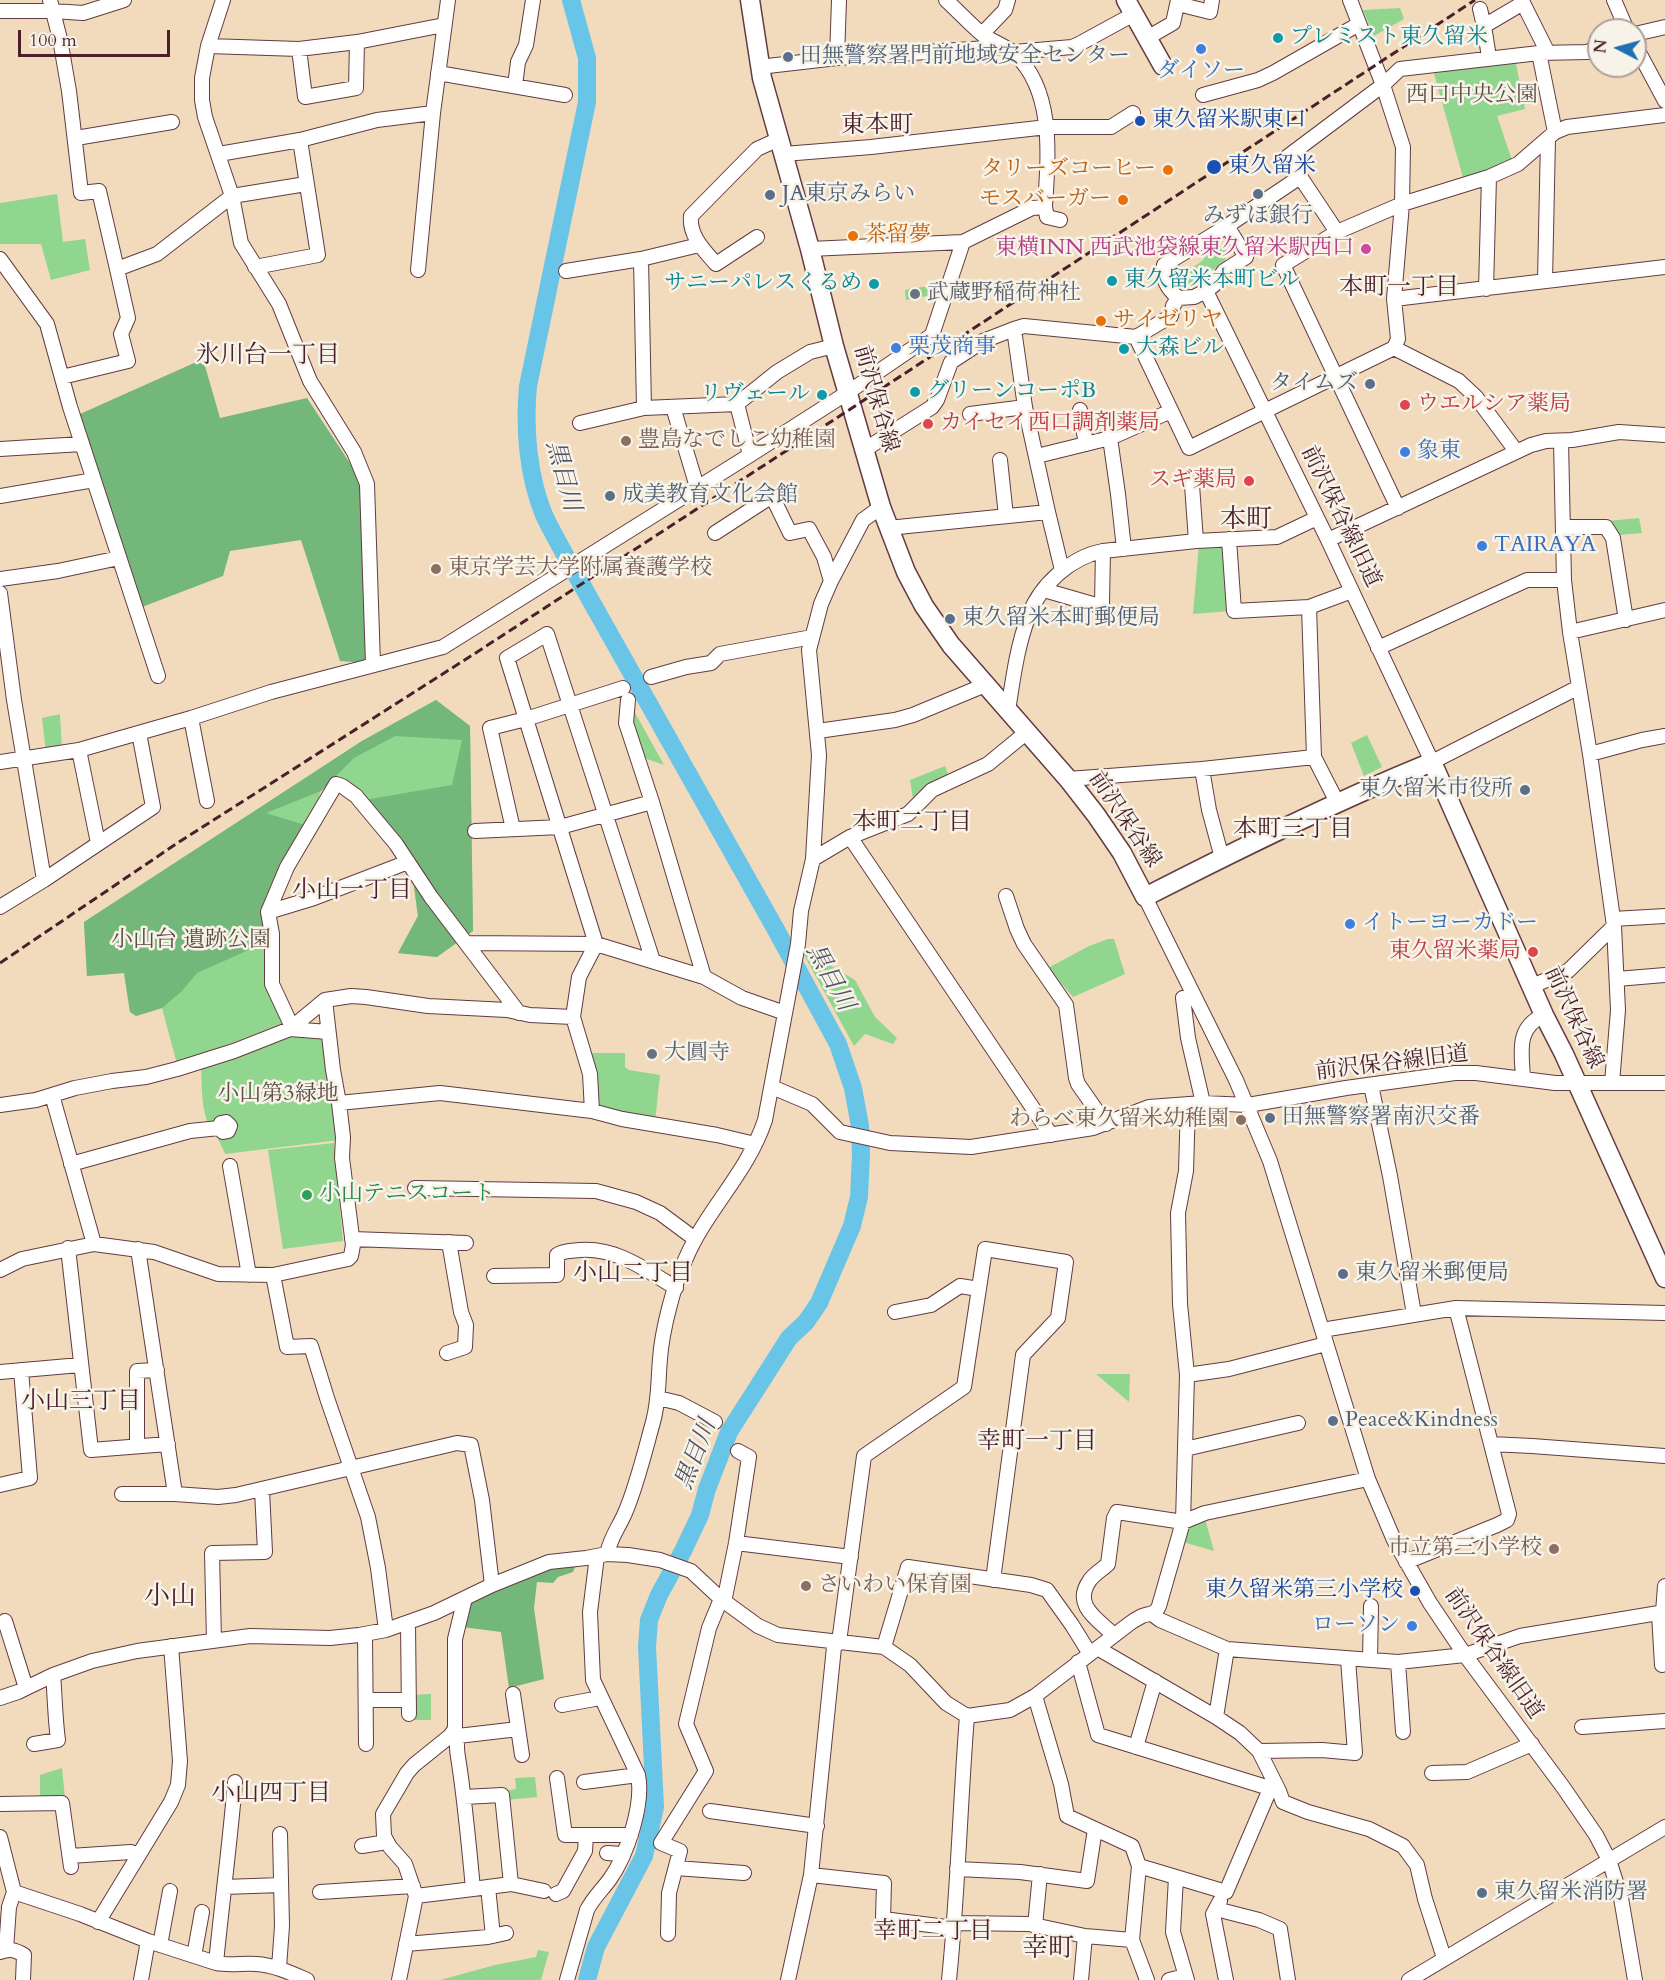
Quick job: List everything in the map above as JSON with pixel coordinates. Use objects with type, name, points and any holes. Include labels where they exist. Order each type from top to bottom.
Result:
[{"type":"main road","name":"前沢保谷線","points":[[750,0],[759,67],[810,249],[847,393],[888,528],[906,572],[924,606],[957,652],[1068,779],[1122,853],[1145,897],[1222,858],[1432,762],[1544,1015],[1665,1278]]},
{"type":"main road","points":[[1130,7],[1163,66]]},
{"type":"street","points":[[0,11],[52,5],[83,13],[124,0]]},
{"type":"street","points":[[223,0],[208,46],[202,78],[205,117],[232,195],[241,243],[279,304],[310,381],[354,452],[367,484],[373,664]]},
{"type":"street","points":[[418,270],[433,113],[448,0]]},
{"type":"street","points":[[515,86],[518,62],[526,45],[533,0]]},
{"type":"street","points":[[837,58],[839,0]]},
{"type":"street","points":[[946,0],[982,34],[1008,50],[1031,76],[1041,101],[1047,127],[1045,207],[1047,217],[1059,220]]},
{"type":"street","points":[[982,34],[1005,10],[1008,0]]},
{"type":"street","points":[[1147,38],[1173,23],[1178,2],[1210,12],[1212,0]]},
{"type":"street","points":[[1136,337],[1189,448],[1394,348],[1398,339],[1394,299],[1402,204],[1403,147],[1383,85],[1350,0]]},
{"type":"street","points":[[1614,0],[1622,18]]},
{"type":"street","points":[[1484,26],[1523,3],[1543,52],[1552,135],[1545,281]]},
{"type":"street","points":[[52,5],[60,39],[76,138],[81,194],[99,191],[128,318],[121,334],[128,361],[62,377]]},
{"type":"street","points":[[759,67],[837,58],[1072,47],[1130,7]]},
{"type":"street","points":[[1480,9],[1489,57]]},
{"type":"street","points":[[1203,95],[1258,80],[1359,24]]},
{"type":"street","points":[[208,46],[299,49],[357,42],[444,26]]},
{"type":"street","points":[[1647,31],[1665,27]]},
{"type":"street","points":[[299,49],[305,97],[356,88],[357,42]]},
{"type":"street","points":[[1337,232],[1287,157],[1383,85],[1400,69],[1543,52],[1587,52]]},
{"type":"street","points":[[1647,67],[1665,101]]},
{"type":"street","points":[[438,73],[565,95]]},
{"type":"street","points":[[219,154],[300,140],[377,120],[433,113]]},
{"type":"street","points":[[757,237],[716,264],[699,245],[690,225],[691,216],[758,149],[782,146],[871,147],[1047,127],[1111,127],[1133,113]]},
{"type":"street","points":[[1398,508],[1283,265],[1337,232],[1402,204],[1489,177],[1518,164],[1552,135],[1567,127],[1665,116]]},
{"type":"street","points":[[76,138],[172,122]]},
{"type":"street","points":[[255,267],[318,255],[300,140]]},
{"type":"street","points":[[1227,226],[1246,257],[1224,271],[1214,285],[1206,291],[1194,297],[1178,298],[1172,293],[1162,276],[1164,265],[1300,177]]},
{"type":"street","points":[[1486,289],[1489,177]]},
{"type":"street","points":[[117,269],[157,254],[232,195],[306,184]]},
{"type":"street","points":[[810,249],[963,242],[1032,208],[1045,207]]},
{"type":"street","points":[[0,762],[79,750],[139,734],[271,692],[443,647],[750,455],[932,335],[963,242]]},
{"type":"street","points":[[566,271],[640,259],[699,245]]},
{"type":"street","points":[[0,259],[46,324],[82,444],[108,518],[118,558],[158,676]]},
{"type":"street","points":[[640,259],[644,408]]},
{"type":"street","points":[[1394,299],[1665,267]]},
{"type":"street","name":"前沢保谷線旧道","points":[[1206,291],[1328,540],[1432,762]]},
{"type":"street","points":[[864,450],[932,407],[937,400],[951,362],[983,341],[1024,326],[1136,337],[1171,316],[1178,298]]},
{"type":"street","points":[[1014,329],[1025,406],[1062,570]]},
{"type":"street","points":[[580,423],[644,408],[737,404],[785,367],[810,352],[834,346]]},
{"type":"street","points":[[1394,348],[1459,381],[1476,397],[1516,451]]},
{"type":"street","points":[[737,404],[750,455]]},
{"type":"street","points":[[970,414],[1025,406]]},
{"type":"street","points":[[673,407],[697,487]]},
{"type":"street","points":[[1080,410],[1086,444]]},
{"type":"street","points":[[1037,456],[1110,438],[1171,411]]},
{"type":"street","points":[[1328,540],[1516,451],[1546,441],[1561,441],[1619,432],[1665,435]]},
{"type":"street","points":[[1110,438],[1124,549]]},
{"type":"street","points":[[1561,441],[1564,580],[1614,922],[1617,1029],[1612,1083]]},
{"type":"street","points":[[0,449],[82,444]]},
{"type":"street","points":[[1000,460],[1006,516]]},
{"type":"street","points":[[0,496],[94,480]]},
{"type":"street","points":[[1192,486],[1196,541]]},
{"type":"street","points":[[715,533],[772,496],[790,533],[809,529],[824,557],[831,581]]},
{"type":"street","points":[[567,1980],[587,1910],[611,1878],[631,1835],[638,1808],[640,1784],[638,1775],[593,1680],[590,1637],[591,1596],[602,1555],[625,1514],[653,1421],[658,1398],[661,1346],[685,1260],[695,1239],[728,1191],[755,1144],[765,1120],[798,944],[801,910],[813,859],[818,731],[809,650],[821,604],[831,581],[863,520],[881,507]]},
{"type":"street","points":[[888,528],[1048,512]]},
{"type":"street","points":[[1008,711],[1014,672],[1029,614],[1044,590],[1062,570],[1089,553],[1196,541],[1277,537],[1317,518]]},
{"type":"street","points":[[1564,527],[1606,528],[1613,538],[1626,620]]},
{"type":"street","points":[[1229,539],[1234,611],[1309,607],[1352,591]]},
{"type":"street","points":[[1044,590],[1096,605],[1102,603],[1103,551]]},
{"type":"street","points":[[0,579],[118,558]]},
{"type":"street","points":[[1378,648],[1527,580],[1564,580]]},
{"type":"street","points":[[0,593],[23,759],[44,880]]},
{"type":"street","points":[[1309,607],[1314,757],[1338,804]]},
{"type":"street","points":[[1570,632],[1665,610]]},
{"type":"street","points":[[592,1111],[590,1074],[573,1017],[579,977],[596,944],[507,658],[547,634],[653,961]]},
{"type":"street","points":[[651,677],[711,663],[720,654],[812,637]]},
{"type":"street","points":[[818,731],[895,720],[913,715],[985,685]]},
{"type":"street","points":[[1432,762],[1579,687]]},
{"type":"street","points":[[513,829],[490,728],[571,705],[625,694],[626,723],[704,977]]},
{"type":"street","points":[[190,718],[207,801]]},
{"type":"street","points":[[813,859],[849,837],[908,814],[932,790],[988,764],[1027,732]]},
{"type":"street","points":[[1,903],[44,880],[153,807],[139,734]]},
{"type":"street","points":[[1590,753],[1665,736]]},
{"type":"street","points":[[79,750],[98,843]]},
{"type":"street","points":[[1068,779],[1202,769],[1314,757]]},
{"type":"street","points":[[1202,769],[1209,810],[1222,858]]},
{"type":"street","points":[[291,1028],[272,984],[272,934],[268,912],[287,867],[336,784],[356,796],[396,843],[430,897],[519,1013]]},
{"type":"street","points":[[476,831],[560,827],[652,802]]},
{"type":"street","points":[[849,837],[1051,1135]]},
{"type":"street","points":[[268,912],[314,898],[408,861]]},
{"type":"street","points":[[1006,896],[1024,944],[1066,1005],[1078,1084],[1106,1124]]},
{"type":"street","name":"前沢保谷線旧道","points":[[1145,897],[1248,1105],[1270,1161],[1368,1479],[1394,1540],[1430,1603],[1465,1655],[1532,1744],[1596,1836],[1609,1860],[1621,1898],[1635,1980]]},
{"type":"street","points":[[1532,986],[1568,971],[1614,922],[1665,915]]},
{"type":"street","points":[[467,943],[596,944],[704,977],[742,998],[785,1013]]},
{"type":"street","points":[[1617,979],[1665,975]]},
{"type":"street","points":[[0,1698],[53,1675],[112,1655],[250,1636],[330,1638],[386,1630],[434,1613],[492,1585],[549,1562],[602,1555],[628,1555],[663,1561],[691,1571],[722,1600],[758,1626],[778,1635],[884,1647],[910,1665],[946,1703],[968,1716],[1010,1710],[1035,1696],[1114,1635],[1144,1615],[1157,1611],[1183,1522],[1187,1375],[1180,1304],[1178,1213],[1195,1103],[1183,998],[1193,994]]},
{"type":"street","points":[[0,1105],[36,1100],[75,1088],[177,1070],[234,1051],[291,1028],[325,1000],[359,996],[428,1006],[507,1010],[530,1015],[573,1017]]},
{"type":"street","points":[[0,1270],[22,1259],[94,1244],[154,1252],[218,1274],[273,1275],[348,1259],[353,1251],[342,1158],[343,1137],[325,1000]]},
{"type":"street","points":[[1523,1079],[1522,1039],[1535,1019],[1544,1015]]},
{"type":"street","points":[[291,1028],[328,1032]]},
{"type":"street","name":"前沢保谷線旧道","points":[[1248,1105],[1466,1072],[1577,1084],[1665,1083]]},
{"type":"street","points":[[1371,1085],[1390,1176],[1414,1314]]},
{"type":"street","points":[[772,1087],[812,1104],[840,1132],[876,1140],[928,1146],[970,1147],[1051,1135],[1106,1124],[1149,1107],[1195,1103],[1248,1105]]},
{"type":"street","points":[[339,1103],[440,1093],[592,1111],[622,1119],[717,1135],[755,1144]]},
{"type":"street","points":[[52,1095],[94,1244]]},
{"type":"street","points":[[72,1164],[190,1131],[219,1128]]},
{"type":"street","points":[[230,1166],[249,1275]]},
{"type":"street","points":[[415,1188],[596,1191],[636,1202],[660,1213],[695,1239]]},
{"type":"street","points":[[352,1239],[466,1243]]},
{"type":"street","points":[[447,1353],[465,1347],[466,1325],[461,1312],[449,1242]]},
{"type":"street","points":[[68,1248],[91,1450],[168,1444]]},
{"type":"street","points":[[138,1249],[175,1494]]},
{"type":"street","points":[[494,1276],[557,1275],[557,1255],[563,1251],[595,1249],[623,1257],[676,1288]]},
{"type":"street","points":[[788,1980],[811,1875],[834,1647],[839,1642],[864,1456],[964,1387],[985,1249],[1066,1262],[1058,1318],[1023,1356],[993,1580]]},
{"type":"street","points":[[273,1275],[287,1347],[311,1346],[368,1517],[386,1630]]},
{"type":"street","points":[[895,1312],[931,1305],[960,1286],[979,1289]]},
{"type":"street","points":[[1406,1562],[1507,1520],[1509,1514],[1456,1308]]},
{"type":"street","points":[[1322,1330],[1456,1308],[1665,1313]]},
{"type":"street","points":[[1187,1375],[1229,1369],[1326,1344]]},
{"type":"street","points":[[0,1372],[80,1365]]},
{"type":"street","points":[[0,1485],[30,1478],[21,1370]]},
{"type":"street","points":[[137,1446],[137,1371],[157,1370]]},
{"type":"street","points":[[658,1398],[679,1403],[715,1422]]},
{"type":"street","points":[[1185,1449],[1298,1423]]},
{"type":"street","points":[[122,1494],[218,1497],[262,1490],[457,1443],[471,1445],[482,1500],[492,1585]]},
{"type":"street","points":[[1491,1444],[1665,1455]]},
{"type":"street","points":[[668,1934],[669,1893],[680,1851],[661,1843],[706,1771],[686,1724],[709,1628],[722,1600],[736,1543],[749,1457],[738,1451]]},
{"type":"street","points":[[1114,1635],[1085,1607],[1083,1596],[1090,1580],[1108,1564],[1114,1518],[1117,1512],[1183,1522],[1205,1513],[1368,1479]]},
{"type":"street","points":[[214,1641],[212,1553],[265,1552],[262,1490]]},
{"type":"street","points":[[736,1543],[851,1557]]},
{"type":"street","points":[[884,1647],[908,1567],[1031,1585],[1047,1590],[1072,1625],[1089,1655],[1098,1736],[1274,1790]]},
{"type":"street","points":[[1662,1665],[1662,1612],[1665,1586]]},
{"type":"street","points":[[465,1598],[455,1639],[456,1747],[464,1797],[473,1889]]},
{"type":"street","points":[[1370,1660],[1371,1606]]},
{"type":"street","points":[[1152,1614],[1160,1620],[1227,1649],[1398,1662],[1465,1655],[1520,1636],[1662,1612]]},
{"type":"street","points":[[5,1621],[26,1688]]},
{"type":"street","points":[[366,1700],[409,1707],[408,1623]]},
{"type":"street","points":[[365,1634],[366,1744]]},
{"type":"street","points":[[98,1922],[171,1802],[178,1785],[180,1761],[171,1646]]},
{"type":"street","points":[[1216,1717],[1227,1649]]},
{"type":"street","points":[[1089,1655],[1155,1681],[1240,1732],[1259,1751],[1274,1790],[1283,1802],[1308,1812],[1369,1829],[1403,1846],[1417,1866],[1444,1958]]},
{"type":"street","points":[[1259,1751],[1322,1750],[1355,1753],[1348,1659]]},
{"type":"street","points":[[1398,1662],[1404,1732]]},
{"type":"street","points":[[34,1744],[58,1740],[53,1675]]},
{"type":"street","points":[[1136,1747],[1155,1681]]},
{"type":"street","points":[[513,1694],[522,1755]]},
{"type":"street","points":[[1035,1696],[1061,1784],[1067,1816],[1132,1846],[1139,1866],[1132,1940],[1147,1980]]},
{"type":"street","points":[[562,1705],[600,1698]]},
{"type":"street","points":[[949,1980],[955,1925],[960,1809],[968,1716]]},
{"type":"street","points":[[1582,1728],[1665,1721]]},
{"type":"street","points":[[399,1980],[414,1891],[405,1864],[387,1842],[383,1825],[384,1814],[414,1765],[456,1732],[518,1729]]},
{"type":"street","points":[[1432,1773],[1467,1772],[1532,1744]]},
{"type":"street","points":[[584,1782],[638,1775]]},
{"type":"street","points":[[557,1778],[566,1835],[631,1835]]},
{"type":"street","points":[[216,1963],[229,1860],[235,1782]]},
{"type":"street","points":[[1226,1980],[1213,1914],[1226,1892],[1274,1790]]},
{"type":"street","points":[[464,1797],[502,1795],[511,1884]]},
{"type":"street","points":[[0,1804],[62,1803],[70,1862],[131,1852],[139,1854]]},
{"type":"street","points":[[710,1811],[817,1826]]},
{"type":"street","points":[[1417,1978],[1444,1958],[1665,1827]]},
{"type":"street","points":[[957,1869],[1020,1872],[1088,1881],[1095,1829]]},
{"type":"street","points":[[279,1968],[282,1926],[280,1834]]},
{"type":"street","points":[[320,1892],[473,1889],[511,1884],[550,1893],[563,1892],[585,1851],[586,1835]]},
{"type":"street","points":[[0,1837],[5,1876],[14,1892],[216,1963],[256,1964],[279,1968],[308,1980]]},
{"type":"street","points":[[362,1846],[387,1842]]},
{"type":"street","points":[[607,1853],[622,1854]]},
{"type":"street","points":[[1139,1866],[1226,1892]]},
{"type":"street","points":[[676,1868],[744,1873]]},
{"type":"street","points":[[811,1875],[884,1883],[883,1919],[955,1925],[1035,1926],[1085,1936],[1132,1940]]},
{"type":"street","points":[[1035,1926],[1040,1875]]},
{"type":"street","points":[[1169,1980],[1186,1978],[1173,1932],[1176,1877]]},
{"type":"street","points":[[224,1887],[280,1885]]},
{"type":"street","points":[[406,1944],[500,1934],[488,1887]]},
{"type":"street","points":[[141,1980],[170,1891]]},
{"type":"street","points":[[14,1892],[9,1907],[3,1951],[15,1950],[24,1955],[23,1980]]},
{"type":"street","points":[[1216,1909],[1259,1920],[1280,1929],[1288,1980]]},
{"type":"street","points":[[194,1956],[202,1912]]},
{"type":"street","points":[[1081,1980],[1085,1936]]},
{"type":"green space","points":[[1400,8],[1404,19],[1374,36],[1363,10]]},
{"type":"green space","name":"西口中央公園","points":[[1515,59],[1525,109],[1497,116],[1513,163],[1464,181],[1433,70]]},
{"type":"green space","points":[[57,194],[63,242],[85,239],[90,270],[51,280],[41,244],[0,244],[0,203]]},
{"type":"green space","points":[[1212,246],[1221,246],[1227,251],[1225,261],[1197,285],[1188,285],[1182,281],[1181,275],[1202,261]]},
{"type":"green space","points":[[946,283],[942,293],[906,300],[905,290]]},
{"type":"green space","points":[[203,359],[220,418],[307,398],[363,483],[367,663],[340,661],[301,540],[230,551],[223,576],[142,607],[80,414]]},
{"type":"green space","points":[[1639,518],[1642,533],[1618,535],[1608,521]]},
{"type":"green space","points":[[1229,541],[1231,611],[1193,614],[1199,544]]},
{"type":"green space","name":"小山台 遺跡公園","points":[[436,700],[470,726],[473,931],[437,957],[398,953],[418,916],[410,857],[344,778],[321,791],[308,826],[277,872],[260,912],[266,930],[265,978],[286,1022],[177,1064],[162,1008],[136,1016],[130,1012],[124,973],[87,976],[84,922],[362,741]]},
{"type":"green space","name":"小山台 遺跡公園","points":[[436,700],[470,726],[473,931],[437,957],[398,953],[418,916],[410,857],[364,800],[452,785],[462,740],[395,736],[354,758],[321,791],[266,813],[308,826],[277,872],[260,912],[266,930],[253,948],[197,973],[182,991],[162,1008],[136,1016],[130,1012],[124,973],[87,976],[84,922],[362,741]]},
{"type":"green space","points":[[628,700],[664,765],[636,755]]},
{"type":"green space","points":[[60,714],[62,750],[46,753],[42,718]]},
{"type":"green space","points":[[1367,735],[1382,767],[1364,776],[1351,743]]},
{"type":"green space","points":[[945,766],[950,779],[914,805],[910,780]]},
{"type":"green space","points":[[1114,939],[1125,974],[1073,997],[1048,968],[1089,946]]},
{"type":"green space","points":[[798,944],[855,980],[875,1017],[897,1038],[893,1044],[865,1034],[854,1046]]},
{"type":"green space","name":"小山第3緑地","points":[[291,1035],[321,1036],[336,1103],[339,1140],[225,1154],[206,1119],[201,1069]]},
{"type":"green space","points":[[588,1053],[625,1053],[625,1067],[629,1070],[660,1075],[655,1122],[597,1109]]},
{"type":"green space","name":"小山テニスコート","points":[[334,1143],[343,1241],[283,1249],[268,1150]]},
{"type":"green space","points":[[1096,1374],[1130,1374],[1129,1402]]},
{"type":"green space","points":[[1205,1519],[1214,1551],[1183,1542],[1190,1527]]},
{"type":"green space","points":[[577,1562],[573,1572],[558,1577],[553,1583],[537,1582],[534,1608],[544,1679],[509,1688],[501,1632],[462,1627],[468,1599],[550,1565]]},
{"type":"green space","points":[[431,1694],[431,1720],[413,1720],[412,1695]]},
{"type":"green space","points":[[62,1768],[65,1798],[40,1798],[40,1775]]},
{"type":"green space","points":[[535,1777],[537,1797],[506,1800],[506,1791],[516,1789],[515,1778]]},
{"type":"green space","points":[[538,1950],[549,1952],[541,1980],[440,1980],[536,1957]]},
{"type":"waterway","name":"黒目川","points":[[571,0],[587,58],[587,102],[528,386],[528,452],[534,484],[544,515],[554,534],[838,1044],[853,1088],[860,1126],[861,1154],[859,1197],[852,1226],[819,1303],[806,1322],[789,1338],[729,1432],[707,1489],[700,1515],[659,1595],[649,1620],[647,1647],[655,1807],[644,1856],[596,1947],[587,1980]]},
{"type":"railway","points":[[0,963],[179,842],[474,654],[1475,0]]},
{"type":"place","name":"プレミスト東久留米","points":[[1278,38]]},
{"type":"place","name":"ダイソー","points":[[1201,49]]},
{"type":"place","name":"田無警察署門前地域安全センター","points":[[788,57]]},
{"type":"place","name":"東久留米駅東口","points":[[1140,121]]},
{"type":"place","name":"東久留米","points":[[1214,167]]},
{"type":"place","name":"タリーズコーヒー","points":[[1168,170]]},
{"type":"place","name":"みずほ銀行","points":[[1258,194]]},
{"type":"place","name":"JA東京みらい","points":[[770,195]]},
{"type":"place","name":"モスバーガー","points":[[1123,200]]},
{"type":"place","name":"茶留夢","points":[[853,236]]},
{"type":"place","name":"東横INN 西武池袋線東久留米駅西口","points":[[1366,249]]},
{"type":"place","name":"東久留米本町ビル","points":[[1112,281]]},
{"type":"place","name":"サニーパレスくるめ","points":[[874,284]]},
{"type":"place","name":"武蔵野稲荷神社","points":[[915,294]]},
{"type":"place","name":"サイゼリヤ","points":[[1101,321]]},
{"type":"place","name":"栗茂商事","points":[[896,348]]},
{"type":"place","name":"大森ビル","points":[[1124,349]]},
{"type":"place","name":"タイムズ","points":[[1370,384]]},
{"type":"place","name":"グリーンコーポB","points":[[915,392]]},
{"type":"place","name":"リヴェール","points":[[822,395]]},
{"type":"place","name":"ウエルシア薬局","points":[[1405,405]]},
{"type":"place","name":"カイセイ西口調剤薬局","points":[[928,424]]},
{"type":"place","name":"豊島なでしこ幼稚園","points":[[626,441]]},
{"type":"place","name":"象東","points":[[1405,452]]},
{"type":"place","name":"スギ薬局","points":[[1249,481]]},
{"type":"place","name":"成美教育文化会館","points":[[610,496]]},
{"type":"place","name":"TAIRAYA","points":[[1482,546]]},
{"type":"place","name":"東京学芸大学附属養護学校","points":[[436,569]]},
{"type":"place","name":"東久留米本町郵便局","points":[[950,619]]},
{"type":"place","name":"東久留米市役所","points":[[1525,790]]},
{"type":"place","name":"イトーヨーカドー","points":[[1350,924]]},
{"type":"place","name":"東久留米薬局","points":[[1533,952]]},
{"type":"place","name":"大圓寺","points":[[652,1054]]},
{"type":"place","name":"田無警察署南沢交番","points":[[1270,1118]]},
{"type":"place","name":"わらべ東久留米幼稚園","points":[[1241,1120]]},
{"type":"place","name":"小山テニスコート","points":[[307,1195]]},
{"type":"place","name":"東久留米郵便局","points":[[1343,1274]]},
{"type":"place","name":"Peace&Kindness","points":[[1333,1421]]},
{"type":"place","name":"市立第三小学校","points":[[1554,1549]]},
{"type":"place","name":"さいわい保育園","points":[[806,1586]]},
{"type":"place","name":"東久留米第三小学校","points":[[1415,1591]]},
{"type":"place","name":"ローソン","points":[[1412,1626]]},
{"type":"place","name":"東久留米消防署","points":[[1482,1893]]},
{"type":"district","name":"東本町","points":[[877,126]]},
{"type":"district","name":"本町一丁目","points":[[1399,288]]},
{"type":"district","name":"氷川台一丁目","points":[[268,356]]},
{"type":"district","name":"本町","points":[[1246,521]]},
{"type":"district","name":"本町二丁目","points":[[912,823]]},
{"type":"district","name":"本町三丁目","points":[[1293,830]]},
{"type":"district","name":"小山一丁目","points":[[352,891]]},
{"type":"district","name":"小山二丁目","points":[[633,1274]]},
{"type":"district","name":"小山三丁目","points":[[81,1402]]},
{"type":"district","name":"幸町一丁目","points":[[1037,1442]]},
{"type":"district","name":"小山","points":[[170,1598]]},
{"type":"district","name":"小山四丁目","points":[[271,1794]]},
{"type":"district","name":"幸町二丁目","points":[[933,1932]]},
{"type":"district","name":"幸町","points":[[1048,1950]]}]
